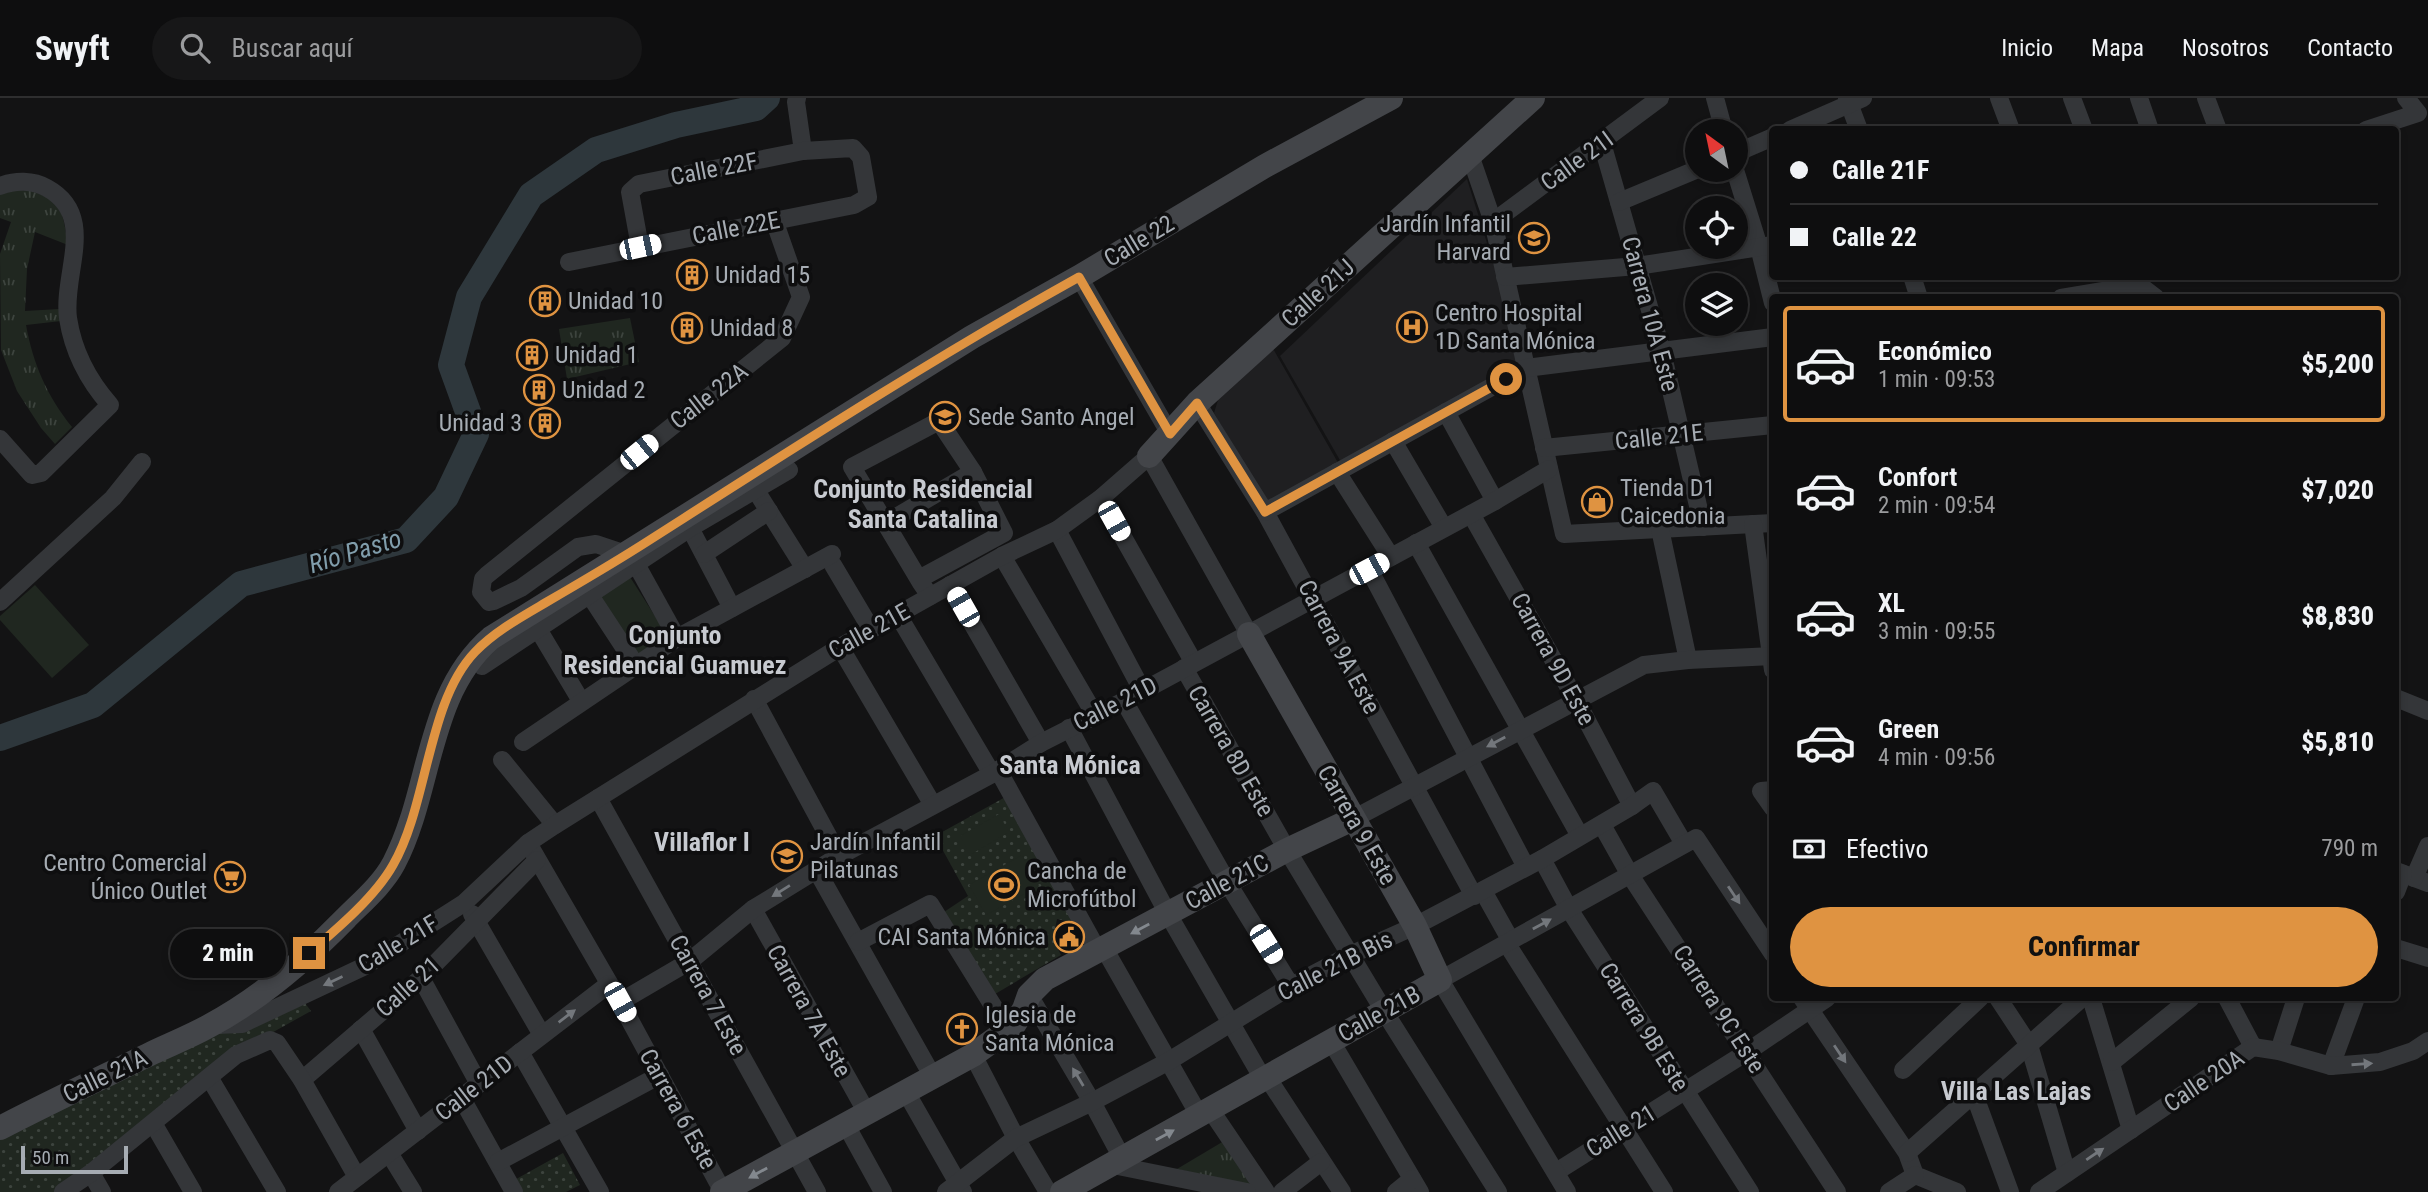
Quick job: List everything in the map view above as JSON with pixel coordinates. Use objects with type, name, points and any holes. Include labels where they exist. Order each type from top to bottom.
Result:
[{"type":"street","points":[[797,98],[803,151]]},
{"type":"street","name":"Calle 22","points":[[211,1026],[275,983],[379,886],[394,864],[407,835],[446,702],[463,667],[475,652],[529,612],[631,559],[972,337],[1079,277],[1265,166],[1391,98]]},
{"type":"street","name":"Calle 21J","points":[[1197,403],[1533,98]]},
{"type":"street","name":"Calle 21I","points":[[1493,222],[1660,98]]},
{"type":"street","points":[[1715,98],[1721,119]]},
{"type":"street","points":[[1999,98],[2010,126]]},
{"type":"street","points":[[2072,98],[2082,126]]},
{"type":"street","points":[[2138,98],[2148,126]]},
{"type":"street","points":[[2206,98],[2216,126]]},
{"type":"street","points":[[2378,126],[2418,113],[2406,98]]},
{"type":"street","points":[[1798,126],[1853,100],[1858,126]]},
{"type":"street","points":[[1748,148],[1769,139]]},
{"type":"street","name":"Carrera 10A Este","points":[[1602,143],[1662,352],[1703,527]]},
{"type":"street","name":"Calle 22F","points":[[640,247],[630,192],[639,184],[803,151],[857,149],[861,157],[868,197],[862,202]]},
{"type":"street","points":[[1470,155],[1493,222],[1564,534],[1769,523]]},
{"type":"street","points":[[1619,201],[1685,174]]},
{"type":"street","points":[[0,186],[19,181],[37,184],[54,192],[67,208],[74,223],[76,239],[67,285],[70,326],[82,365],[94,386],[110,405],[41,473],[32,475],[0,439]]},
{"type":"street","points":[[1740,182],[1766,246],[1769,270]]},
{"type":"street","name":"Calle 22E","points":[[569,262],[862,202]]},
{"type":"street","name":"Calle 22A","points":[[631,559],[596,544],[578,547],[521,588],[494,601],[489,602],[481,592],[486,575],[782,338],[801,297],[774,220]]},
{"type":"street","points":[[1505,277],[1637,266],[1766,246]]},
{"type":"street","points":[[1079,277],[1170,434]]},
{"type":"street","points":[[2085,294],[2133,286],[2143,288],[2151,294]]},
{"type":"street","points":[[1265,512],[1526,368],[1769,338]]},
{"type":"street","name":"Calle 21E","points":[[528,843],[840,647],[1002,556],[1057,530],[1101,498],[1149,456],[1197,403]]},
{"type":"street","name":"Carrera 9A Este","points":[[1197,403],[1265,512],[1314,598],[1413,787],[1664,1192]]},
{"type":"street","points":[[1446,412],[1495,501]]},
{"type":"street","points":[[919,579],[1004,533],[973,472],[939,421],[852,467],[919,579],[930,596]]},
{"type":"street","name":"Calle 21E","points":[[1544,448],[1769,425]]},
{"type":"street","points":[[1393,441],[1444,528]]},
{"type":"street","name":"Carrera 9 Este","points":[[1149,456],[1415,926],[1440,980],[1567,1192]]},
{"type":"street","points":[[0,603],[113,498],[142,462]]},
{"type":"street","name":"Calle 21D","points":[[620,1002],[690,961],[752,909],[816,869],[995,772],[1041,743],[1249,634],[1549,469]]},
{"type":"street","points":[[482,666],[589,594],[631,559],[789,470]]},
{"type":"street","points":[[886,523],[973,472]]},
{"type":"street","points":[[1337,472],[1391,557]]},
{"type":"street","points":[[755,489],[805,569]]},
{"type":"street","name":"Carrera 8D Este","points":[[1101,498],[1287,850],[1492,1190]]},
{"type":"street","points":[[704,554],[769,511]]},
{"type":"street","name":"Carrera 9D Este","points":[[1471,514],[1576,700],[1632,806]]},
{"type":"street","points":[[1754,524],[1769,638]]},
{"type":"street","points":[[690,528],[732,608]]},
{"type":"street","points":[[1660,529],[1688,660]]},
{"type":"street","points":[[1057,530],[1142,690]]},
{"type":"street","points":[[1416,543],[1580,836]]},
{"type":"street","points":[[1002,556],[1095,715]]},
{"type":"street","points":[[631,559],[677,638]]},
{"type":"street","points":[[523,742],[677,638],[805,569],[832,559],[871,629]]},
{"type":"street","points":[[1369,569],[1526,867]]},
{"type":"street","points":[[950,585],[1041,743]]},
{"type":"street","points":[[589,594],[635,664]]},
{"type":"street","points":[[898,615],[1169,1061],[1204,1112],[1266,1192]]},
{"type":"street","points":[[538,629],[581,701]]},
{"type":"street","points":[[840,647],[933,805]]},
{"type":"street","name":"Calle 21C","points":[[723,1192],[973,1055],[1008,1030],[1024,1009],[1029,995],[1045,979],[1644,665],[1688,660],[1769,661]]},
{"type":"street","points":[[754,699],[839,856]]},
{"type":"street","points":[[2399,699],[2428,711]]},
{"type":"street","points":[[1124,701],[1227,882],[1291,986]]},
{"type":"street","points":[[1069,728],[1230,1024],[1342,1192]]},
{"type":"street","points":[[502,760],[555,825]]},
{"type":"street","name":"Calle 21B Bis","points":[[955,1189],[1016,1138],[1093,1102],[1169,1061],[1291,986],[1478,894],[1602,825],[1653,791],[1690,841]]},
{"type":"street","name":"Carrera 7 Este","points":[[598,798],[817,1192]]},
{"type":"street","name":"Carrera 9C Este","points":[[1602,825],[1630,875],[1837,1192]]},
{"type":"street","points":[[1690,841],[1769,949]]},
{"type":"street","name":"Calle 21B","points":[[1062,1192],[1690,841]]},
{"type":"street","name":"Calle 21F","points":[[211,1026],[242,1024],[365,966],[464,903],[528,843]]},
{"type":"street","name":"Carrera 6 Este","points":[[528,843],[620,1002],[723,1192]]},
{"type":"street","points":[[2410,877],[2428,846]]},
{"type":"street","name":"Carrera 9B Este","points":[[1542,859],[1569,909],[1749,1192]]},
{"type":"street","name":"Calle 21","points":[[302,1080],[421,978],[537,860]]},
{"type":"street","points":[[816,869],[933,1077]]},
{"type":"street","points":[[464,903],[542,1035]]},
{"type":"street","points":[[858,942],[930,904],[1008,1030]]},
{"type":"street","name":"Carrera 7A Este","points":[[752,909],[857,1119],[883,1192]]},
{"type":"street","points":[[2399,949],[2428,957]]},
{"type":"street","points":[[421,978],[479,1084]]},
{"type":"street","name":"Calle 21D","points":[[338,1192],[609,984]]},
{"type":"street","points":[[1029,995],[1093,1102],[1118,1161],[1247,1192]]},
{"type":"street","points":[[1903,1070],[1977,1001]]},
{"type":"street","points":[[2000,1001],[2029,1045],[2067,1173]]},
{"type":"street","points":[[1907,1153],[2079,1001]]},
{"type":"street","points":[[2092,1001],[2131,1130]]},
{"type":"street","points":[[2112,1062],[2187,1001]]},
{"type":"street","points":[[2232,1001],[2253,1048]]},
{"type":"street","points":[[2279,1051],[2295,1001]]},
{"type":"street","points":[[2331,1066],[2355,1001]]},
{"type":"street","points":[[1806,1004],[1907,1153],[1915,1175],[1957,1192]]},
{"type":"street","name":"Calle 21","points":[[1556,1172],[1747,1052],[1806,1004]]},
{"type":"street","name":"Calle 21A","points":[[0,1128],[211,1026]]},
{"type":"street","points":[[361,1028],[418,1131]]},
{"type":"street","points":[[63,1192],[245,1050],[270,1040],[277,1043],[302,1080],[357,1177]]},
{"type":"street","points":[[1331,1041],[1416,1186],[1396,1192]]},
{"type":"street","name":"Calle 20A","points":[[2039,1192],[2253,1048],[2279,1051],[2331,1066],[2391,1060],[2428,1041]]},
{"type":"street","points":[[520,1052],[600,1192]]},
{"type":"street","points":[[973,1055],[1016,1138],[1048,1192]]},
{"type":"street","points":[[498,1162],[660,1075]]},
{"type":"street","points":[[209,1077],[277,1192]]},
{"type":"street","points":[[906,1092],[955,1189]]},
{"type":"street","points":[[1974,1094],[2010,1192]]},
{"type":"street","points":[[461,1097],[514,1192]]},
{"type":"street","points":[[153,1123],[193,1192]]},
{"type":"street","points":[[389,1153],[413,1192]]},
{"type":"street","points":[[1282,1192],[1321,1163]]},
{"type":"street","points":[[90,1173],[102,1192]]},
{"type":"street","points":[[1889,1192],[1915,1175]]},
{"type":"shaded area","name":"Centro Hospital 1D Santa Mónica","points":[[1467,179],[1525,365],[1341,462],[1280,356]]},
{"type":"shaded area","points":[[1271,345],[1341,468],[1269,507],[1214,413],[1221,390]]},
{"type":"green space","points":[[19,187],[44,196],[57,206],[64,220],[68,245],[35,232],[27,269],[25,311],[60,309],[61,321],[26,325],[42,379],[72,427],[55,444],[17,391],[1,350],[0,254],[11,222],[0,218],[0,192]]},
{"type":"green space","points":[[630,318],[639,362],[567,379],[559,329]]},
{"type":"green space","points":[[630,577],[669,638],[636,659],[597,598]]},
{"type":"green space","points":[[35,585],[89,645],[52,678],[0,620],[0,616]]},
{"type":"green space","points":[[1009,795],[1079,924],[1057,919],[1053,939],[1061,955],[990,997],[941,914],[968,896],[935,836]]},
{"type":"green space","points":[[999,814],[1009,832],[970,855],[960,836]]},
{"type":"green space","name":"Cancha de Microfútbol","points":[[1022,855],[1039,886],[986,915],[969,885]]},
{"type":"green space","points":[[301,998],[311,1011],[223,1060],[55,1192],[0,1192],[0,1135],[169,1049]]},
{"type":"green space","points":[[1224,1141],[1254,1186],[1177,1169]]},
{"type":"green space","points":[[563,1153],[580,1185],[566,1192],[514,1192],[509,1183]]},
{"type":"waterway","name":"Río Pasto","points":[[0,738],[93,705],[241,584],[406,540],[446,497],[476,434],[451,365],[469,297],[531,195],[596,150],[676,125],[756,108],[767,98]]},
{"type":"place","name":"Jardín Infantil Harvard","points":[[1534,238]]},
{"type":"place","name":"Unidad 15","points":[[692,275]]},
{"type":"place","name":"Unidad 10","points":[[545,301]]},
{"type":"place","name":"Centro Hospital 1D Santa Mónica","points":[[1412,327]]},
{"type":"place","name":"Unidad 8","points":[[687,328]]},
{"type":"place","name":"Unidad 1","points":[[532,355]]},
{"type":"place","name":"Unidad 2","points":[[539,390]]},
{"type":"place","name":"Sede Santo Angel","points":[[945,417]]},
{"type":"place","name":"Unidad 3","points":[[545,423]]},
{"type":"place","name":"Tienda D1 Caicedonia","points":[[1597,502]]},
{"type":"place","name":"Jardín Infantil Pilatunas","points":[[787,856]]},
{"type":"place","name":"Centro Comercial Único Outlet","points":[[230,877]]},
{"type":"place","name":"Cancha de Microfútbol","points":[[1004,885]]},
{"type":"place","name":"CAI Santa Mónica","points":[[1069,937]]},
{"type":"place","name":"Iglesia de Santa Mónica","points":[[962,1029]]},
{"type":"district","name":"Conjunto Residencial Santa Catalina","points":[[923,504]]},
{"type":"district","name":"Conjunto Residencial Guamuez","points":[[675,650]]},
{"type":"district","name":"Santa Mónica","points":[[1070,765]]},
{"type":"district","name":"Villaflor I","points":[[702,842]]},
{"type":"district","name":"Villa Las Lajas","points":[[2016,1091]]},
{"type":"route","points":[[309,953],[379,886],[394,864],[407,835],[446,702],[463,667],[475,652],[529,612],[972,337],[1079,277],[1170,434],[1197,403],[1265,512],[1506,379]]}]
